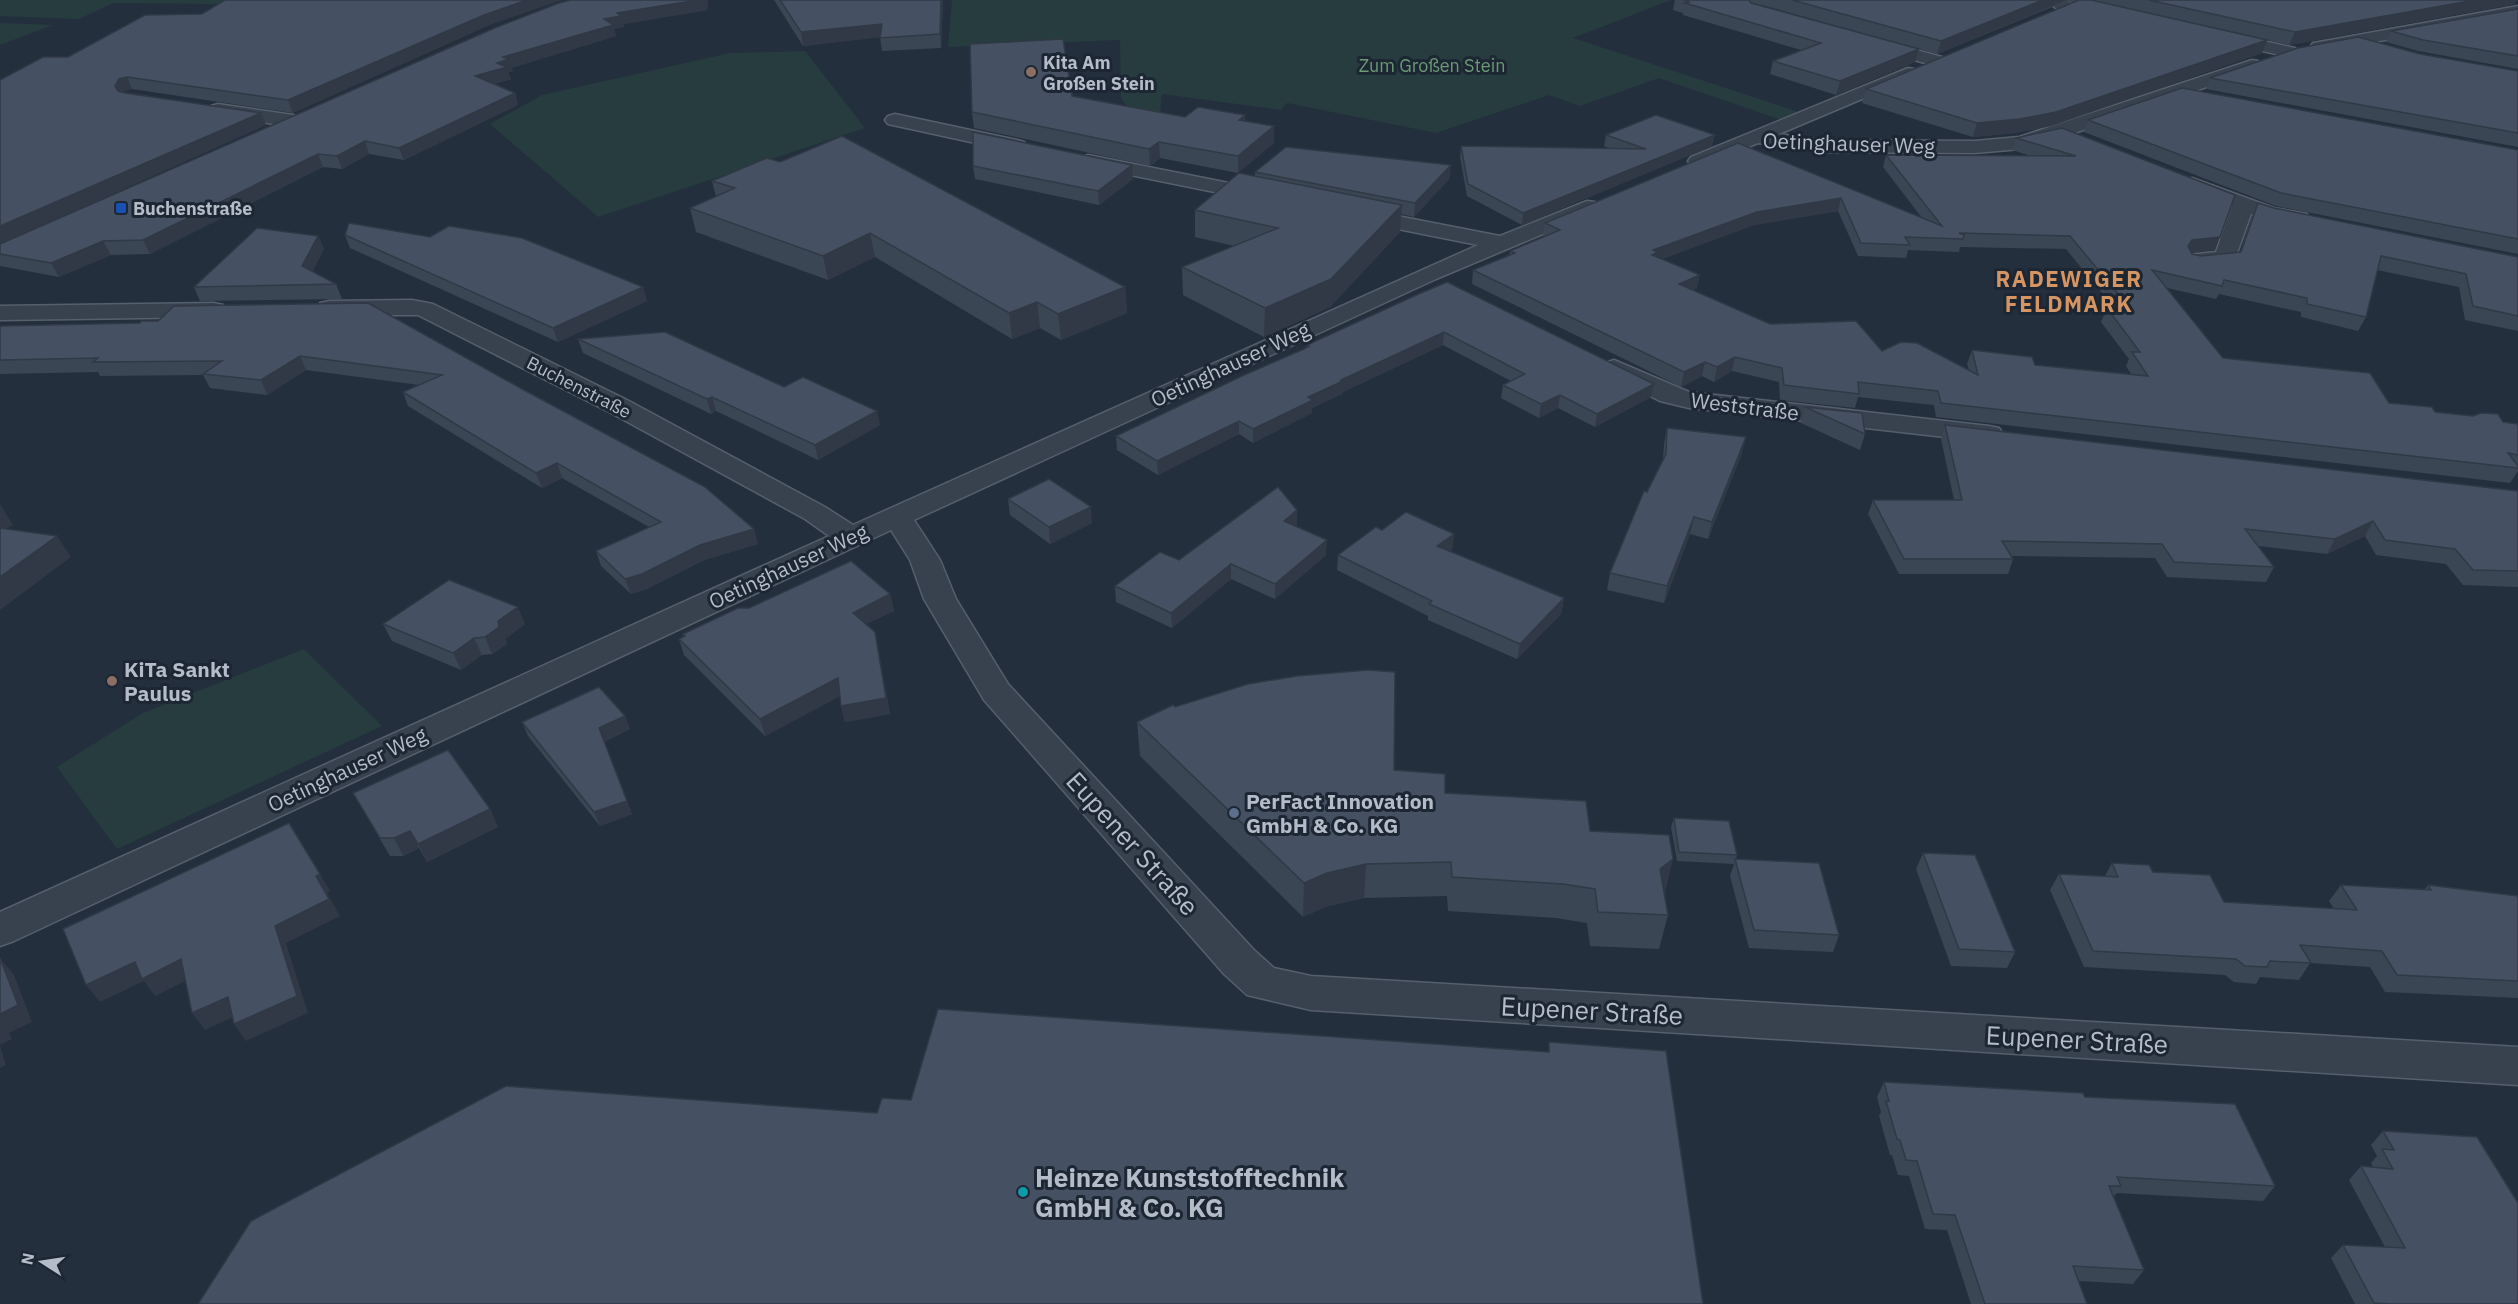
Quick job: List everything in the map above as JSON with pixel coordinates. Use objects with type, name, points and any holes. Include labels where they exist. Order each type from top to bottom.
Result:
[{"type":"street","points":[[2046,16],[2083,4]]},
{"type":"street","name":"Oetinghauser Weg","points":[[1672,172],[1757,137],[1819,146],[1975,147],[2020,143],[2059,132],[2289,52],[2518,11]]},
{"type":"street","points":[[2209,34],[2289,52]]},
{"type":"street","points":[[2355,40],[2389,51]]},
{"type":"street","points":[[1757,137],[1942,58],[1868,42]]},
{"type":"street","points":[[2174,91],[2217,99]]},
{"type":"street","points":[[201,108],[293,121]]},
{"type":"street","points":[[261,136],[315,112]]},
{"type":"street","points":[[896,120],[1039,150]]},
{"type":"street","points":[[2059,132],[2091,145]]},
{"type":"street","points":[[1073,157],[1281,199]]},
{"type":"street","points":[[2178,179],[2269,213],[2314,222]]},
{"type":"street","name":"Oetinghauser Weg","points":[[0,930],[850,537],[1428,274],[1608,199]]},
{"type":"street","points":[[2195,260],[2225,259],[2243,204]]},
{"type":"street","points":[[1339,211],[1502,243]]},
{"type":"street","points":[[1428,274],[1459,290]]},
{"type":"street","name":"Buchenstraße","points":[[310,308],[412,307],[424,309],[620,407],[815,513],[850,537]]},
{"type":"street","points":[[0,313],[238,309]]},
{"type":"street","name":"Weststraße","points":[[1596,358],[1669,395],[1689,400],[2009,437]]},
{"type":"street","name":"Eupener Straße","points":[[897,516],[925,560],[940,599],[996,692],[1239,962],[1262,983],[1311,993],[2512,1074]]},
{"type":"green space","points":[[0,0],[456,0],[313,5],[113,3],[79,19],[0,16]]},
{"type":"green space","name":"Zum Großen Stein","points":[[952,0],[1671,0],[1573,38],[1802,113],[1784,121],[1659,78],[1580,106],[1549,95],[1436,133],[1287,103],[1281,110],[1162,94],[1155,164],[1131,159],[1137,119],[1121,98],[1120,40],[948,47]]},
{"type":"green space","points":[[0,23],[53,25],[0,45]]},
{"type":"green space","points":[[805,51],[865,128],[598,217],[490,124],[542,95],[730,53]]},
{"type":"green space","points":[[304,649],[382,726],[117,849],[57,767],[143,713]]},
{"type":"building","points":[[225,0],[527,0],[484,15],[288,100],[127,77],[119,79],[115,86],[118,91],[125,93],[261,113],[0,226],[0,80],[43,57],[68,57],[145,15],[202,14]]},
{"type":"building","points":[[571,0],[698,0],[617,13],[621,16],[604,19],[613,25],[503,57],[509,59],[497,63],[507,67],[475,76],[515,93],[399,148],[365,141],[337,156],[318,154],[143,240],[103,241],[51,263],[0,254],[0,244],[497,27]]},
{"type":"building","points":[[780,0],[941,0],[940,34],[880,38],[882,24],[801,32]]},
{"type":"building","points":[[1684,0],[1749,0],[1751,3],[1919,49],[1840,81],[1773,61],[1821,43],[1685,3],[1689,2]]},
{"type":"building","points":[[1792,0],[2043,0],[1941,41]]},
{"type":"building","points":[[2079,0],[2091,0],[2267,40],[2056,112],[2020,119],[1977,123],[1866,89]]},
{"type":"building","points":[[2149,0],[2475,0],[2295,32]]},
{"type":"building","points":[[2518,9],[2518,56],[2423,40],[2391,31]]},
{"type":"building","points":[[2358,37],[2420,54],[2518,71],[2518,133],[2210,78],[2298,48]]},
{"type":"building","points":[[1063,39],[1072,96],[1185,117],[1198,107],[1245,115],[1239,120],[1274,126],[1238,156],[1159,142],[1149,149],[972,112],[970,44]]},
{"type":"building","points":[[2182,88],[2518,150],[2518,239],[2281,193],[2088,120]]},
{"type":"building","points":[[1656,115],[1715,135],[1523,213],[1468,184],[1461,146],[1646,149],[1606,135]]},
{"type":"building","points":[[2062,128],[2235,195],[2220,237],[2192,240],[2188,246],[2192,254],[2201,256],[2241,252],[2258,203],[2518,257],[2518,316],[2473,306],[2466,274],[2381,256],[2366,317],[2307,304],[2307,298],[2224,280],[2222,286],[2152,270],[2223,358],[2370,373],[2389,403],[2432,407],[2435,412],[2473,416],[2481,413],[2498,414],[2503,422],[2518,424],[2518,455],[2508,453],[2518,468],[1941,403],[1938,391],[1858,382],[1859,394],[1784,385],[1782,368],[1735,357],[1717,367],[1705,362],[1684,372],[1473,270],[1515,253],[1510,251],[1560,230],[1545,223],[1738,143],[1942,226],[1886,155],[2076,156],[2016,138]],"holes":[[[1841,198],[1861,243],[1910,245],[1905,237],[1963,239],[1964,235],[1959,233],[2070,236],[2131,309],[2107,308],[2140,352],[2132,352],[2148,376],[2035,365],[2032,357],[1972,350],[1978,375],[1917,343],[1901,342],[1882,351],[1856,321],[1770,324],[1679,284],[1700,275],[1652,255],[1658,252],[1653,250],[1757,212]]]},
{"type":"building","points":[[973,132],[1132,165],[1098,191],[973,166]]},
{"type":"building","points":[[842,136],[1125,287],[1058,314],[1037,302],[1009,313],[870,233],[823,256],[690,208],[735,188],[712,181],[767,158],[780,162]]},
{"type":"building","points":[[1286,147],[1451,165],[1415,203],[1255,172]]},
{"type":"building","points":[[1239,173],[1402,205],[1331,279],[1265,308],[1182,267],[1278,228],[1195,210]]},
{"type":"building","points":[[349,223],[430,237],[449,226],[522,238],[643,287],[553,328],[345,235]]},
{"type":"building","points":[[257,228],[318,236],[302,266],[336,284],[194,287]]},
{"type":"building","points":[[1447,282],[1654,384],[1597,414],[1560,395],[1541,404],[1503,385],[1525,374],[1444,332],[1341,380],[1343,381],[1308,397],[1313,400],[1253,429],[1239,421],[1157,461],[1116,436],[1304,349],[1309,346],[1307,345]]},
{"type":"building","points":[[368,303],[705,487],[754,529],[700,545],[642,574],[625,579],[596,551],[661,522],[557,463],[536,473],[403,392],[442,375],[300,356],[261,380],[203,374],[222,361],[93,362],[98,358],[0,360],[0,326],[158,321],[174,306]]},
{"type":"building","points":[[665,332],[784,387],[803,377],[877,411],[815,445],[712,397],[707,399],[578,339]]},
{"type":"building","points":[[1805,407],[1862,413],[1865,434]]},
{"type":"building","points":[[1945,425],[2518,491],[2518,571],[2473,570],[2455,549],[2385,540],[2373,521],[2335,539],[2245,529],[2274,567],[2174,562],[2162,544],[2002,541],[2013,559],[1904,559],[1873,500],[1962,500]]},
{"type":"building","points":[[1667,428],[1746,437],[1712,522],[1694,517],[1667,586],[1610,573],[1644,491],[1647,492],[1666,454]]},
{"type":"building","points":[[1049,479],[1091,507],[1049,527],[1008,499]]},
{"type":"building","points":[[1278,487],[1297,510],[1284,521],[1327,540],[1275,584],[1231,564],[1171,613],[1115,586],[1160,552],[1179,560]]},
{"type":"building","points":[[1406,512],[1454,534],[1437,546],[1564,598],[1520,644],[1429,604],[1432,601],[1338,555],[1376,527],[1382,530]]},
{"type":"building","points":[[0,528],[57,536],[0,577]]},
{"type":"building","points":[[851,561],[890,594],[853,613],[875,632],[886,698],[841,706],[838,678],[760,719],[679,639],[685,636],[683,634],[738,608],[749,608]]},
{"type":"building","points":[[449,580],[518,607],[498,621],[499,627],[485,637],[474,638],[453,653],[383,624]]},
{"type":"building","points":[[1368,670],[1395,672],[1394,770],[1445,774],[1445,793],[1586,801],[1590,831],[1669,835],[1673,859],[1660,869],[1668,915],[1598,912],[1595,889],[1563,884],[1452,877],[1451,862],[1366,864],[1327,873],[1304,883],[1137,722],[1173,705],[1175,707],[1248,684],[1297,676]]},
{"type":"building","points":[[599,687],[625,716],[599,728],[627,801],[594,812],[522,722]]},
{"type":"building","points":[[448,750],[490,809],[418,844],[410,831],[394,838],[380,838],[353,793]]},
{"type":"building","points":[[1674,818],[1729,821],[1737,855],[1679,852]]},
{"type":"building","points":[[289,823],[320,874],[316,876],[329,899],[275,926],[297,996],[234,1024],[228,997],[192,1013],[181,959],[142,979],[135,962],[86,985],[63,929]]},
{"type":"building","points":[[1923,853],[1975,855],[2015,952],[1959,949]]},
{"type":"building","points":[[1735,859],[1819,863],[1839,935],[1754,930]]},
{"type":"building","points":[[2112,863],[2149,865],[2153,872],[2210,875],[2224,902],[2357,910],[2341,885],[2431,890],[2428,885],[2518,896],[2518,981],[2397,975],[2382,951],[2300,945],[2311,963],[2270,961],[2267,967],[2245,966],[2236,959],[2093,951],[2059,874],[2118,877]]},
{"type":"building","points":[[0,958],[18,1005],[0,1014]]},
{"type":"building","name":"Heinze Kunststofftechnik GmbH & Co. KG","points":[[938,1009],[1549,1052],[1549,1042],[1666,1051],[1703,1304],[198,1304],[251,1221],[506,1086],[877,1113],[882,1098],[911,1100]]},
{"type":"building","points":[[1884,1082],[2083,1093],[2085,1097],[2235,1104],[2275,1186],[2117,1177],[2121,1186],[2109,1186],[2144,1270],[2073,1266],[2087,1304],[1985,1304],[1955,1215],[1933,1214],[1917,1161],[1906,1160],[1886,1101],[1889,1101]]},
{"type":"building","points":[[2383,1131],[2477,1137],[2518,1203],[2518,1304],[2374,1303],[2343,1245],[2405,1248],[2361,1166],[2393,1169],[2382,1149],[2394,1150]]},
{"type":"place","name":"Kita Am Großen Stein","points":[[1031,72]]},
{"type":"place","name":"Buchenstraße","points":[[121,208]]},
{"type":"place","name":"KiTa Sankt Paulus","points":[[112,681]]},
{"type":"place","name":"PerFact Innovation GmbH & Co. KG","points":[[1234,813]]},
{"type":"place","name":"Heinze Kunststofftechnik GmbH & Co. KG","points":[[1023,1192]]},
{"type":"district","name":"RADEWIGER FELDMARK","points":[[2069,290]]}]
